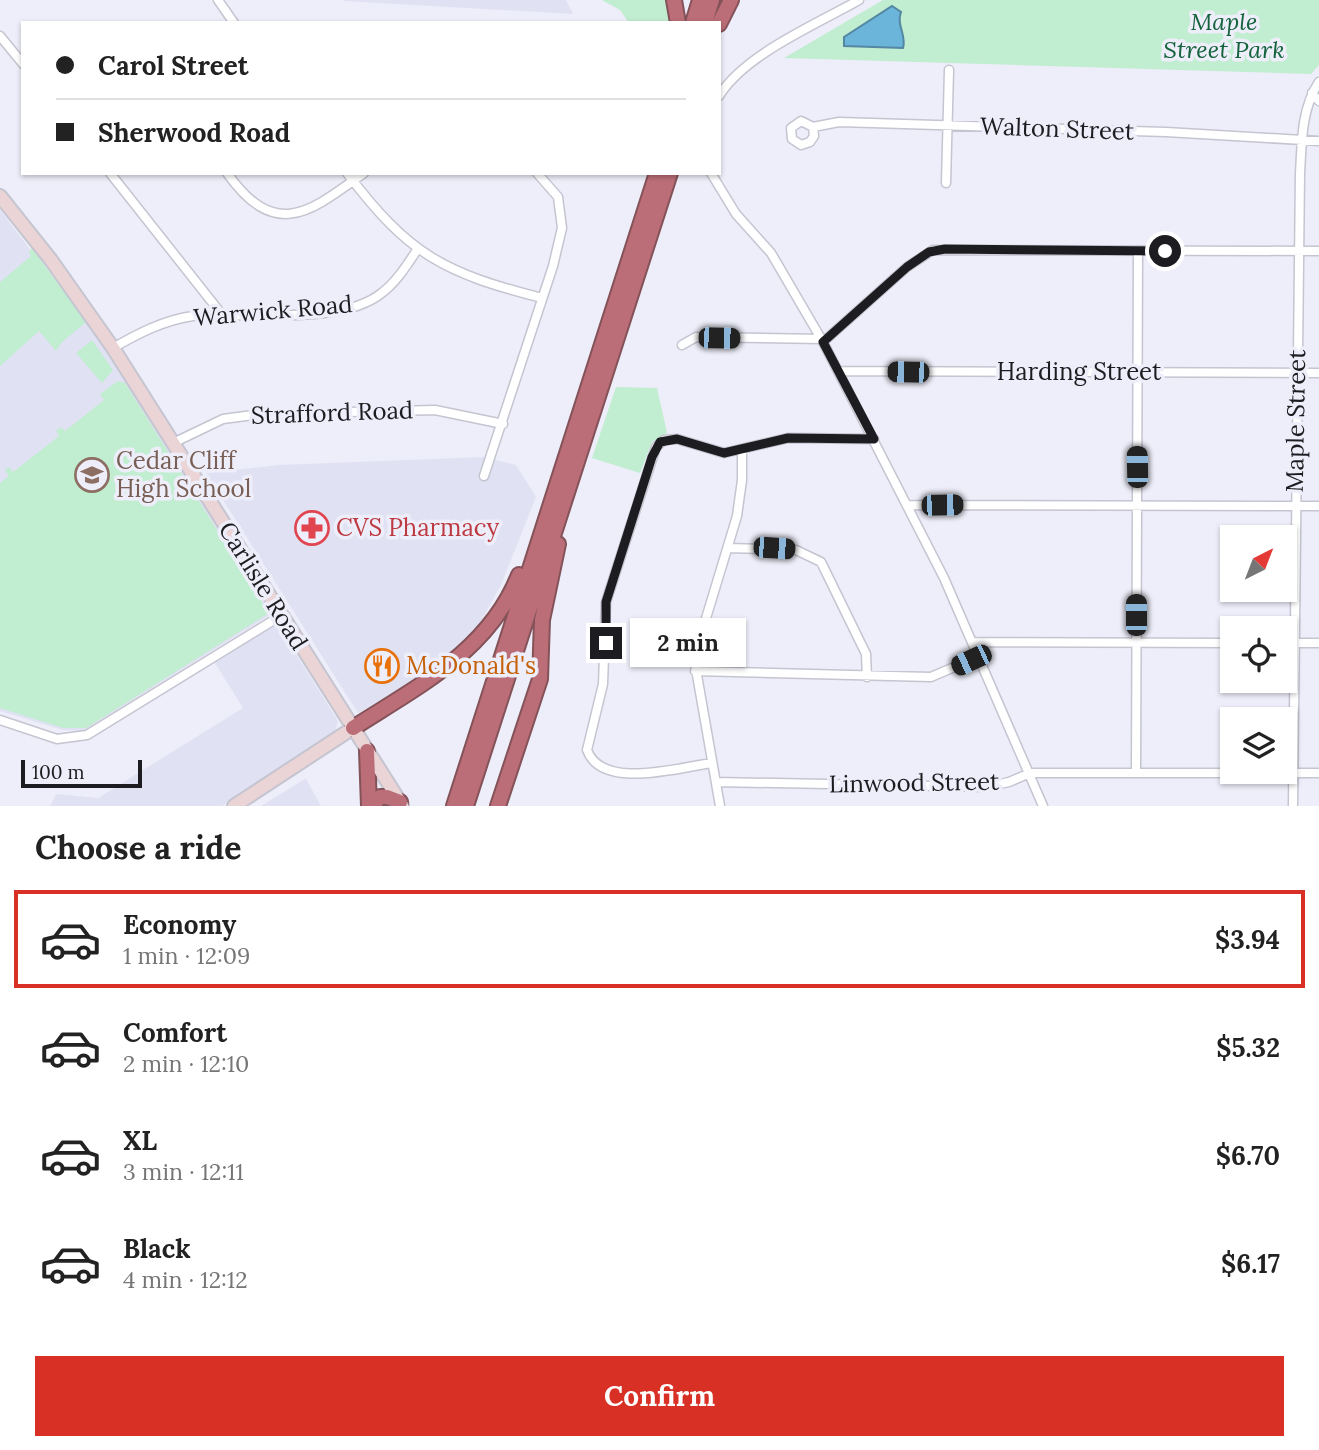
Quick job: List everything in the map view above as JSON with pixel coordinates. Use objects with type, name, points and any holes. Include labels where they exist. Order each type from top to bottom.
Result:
[{"type":"highway","points":[[674,0],[678,21]]},
{"type":"highway","points":[[694,21],[700,0]]},
{"type":"highway","points":[[706,21],[712,0]]},
{"type":"highway","points":[[720,21],[725,0]]},
{"type":"highway","points":[[720,21],[731,0]]},
{"type":"highway","points":[[579,416],[647,175]]},
{"type":"highway","points":[[454,806],[656,175]]},
{"type":"highway","points":[[466,806],[669,175]]},
{"type":"highway","points":[[498,806],[540,679],[542,620],[573,474]]},
{"type":"highway","points":[[353,728],[454,662],[482,637],[516,584],[547,513]]},
{"type":"highway","points":[[367,751],[370,806]]},
{"type":"highway","points":[[370,806],[380,797],[387,797],[402,804]]},
{"type":"main road","name":"Carlisle Road","points":[[0,196],[51,260],[113,348],[402,804]]},
{"type":"main road","points":[[234,806],[353,728]]},
{"type":"street","points":[[218,0],[233,21]]},
{"type":"street","points":[[721,94],[737,74],[766,53],[859,0]]},
{"type":"street","points":[[1,39],[21,62]]},
{"type":"street","points":[[946,183],[949,70]]},
{"type":"street","name":"Maple Street","points":[[1290,616],[1302,138],[1312,93],[1319,82]]},
{"type":"street","points":[[1312,93],[1319,101]]},
{"type":"street","name":"Walton Street","points":[[813,127],[839,122],[1302,138],[1319,141]]},
{"type":"street","points":[[112,175],[223,316]]},
{"type":"street","points":[[229,175],[254,202],[266,209],[285,213],[319,206],[350,177],[386,222],[417,250],[450,269],[542,298]]},
{"type":"street","points":[[484,476],[559,247],[563,216],[558,197],[539,175]]},
{"type":"street","points":[[712,175],[736,214],[771,253],[822,340],[874,439],[980,656],[1043,806]]},
{"type":"street","name":"Warwick Road","points":[[113,348],[145,331],[178,319],[332,310],[365,303],[394,282],[417,250]]},
{"type":"street","points":[[682,345],[696,337],[822,340],[907,267],[933,250],[1319,251]]},
{"type":"street","points":[[1136,771],[1138,251]]},
{"type":"street","name":"Harding Street","points":[[838,371],[1319,373]]},
{"type":"street","name":"Strafford Road","points":[[173,443],[216,421],[261,414],[435,410],[500,423]]},
{"type":"street","points":[[712,763],[665,771],[611,772],[592,761],[586,744],[603,684],[606,602],[656,447],[664,440],[672,439],[719,452],[788,438],[874,439]]},
{"type":"street","points":[[720,806],[695,671],[698,637],[729,548],[741,494],[742,449]]},
{"type":"street","points":[[908,505],[1319,506]]},
{"type":"street","points":[[729,548],[796,550],[821,562],[866,654],[867,677]]},
{"type":"street","points":[[0,720],[57,739],[87,735],[282,615]]},
{"type":"street","points":[[973,642],[1220,643]]},
{"type":"street","points":[[1297,643],[1319,643]]},
{"type":"street","points":[[695,671],[931,677],[980,656]]},
{"type":"street","name":"Linwood Street","points":[[716,782],[986,787],[1009,782],[1030,773],[1220,772]]},
{"type":"street","name":"Linwood Street","points":[[1297,772],[1319,773]]},
{"type":"street","name":"Maple Street","points":[[1293,784],[1293,806]]},
{"type":"shaded area","points":[[566,0],[573,14],[344,1]]},
{"type":"shaded area","name":"Cedar Cliff High School","points":[[0,210],[97,337],[273,613],[83,731],[63,730],[0,711]]},
{"type":"shaded area","points":[[483,457],[516,465],[536,497],[501,585],[472,637],[394,692],[358,713],[206,473],[279,465]]},
{"type":"shaded area","points":[[275,625],[279,627],[338,721],[334,735],[222,806],[50,806],[56,794],[98,798],[243,708],[215,663]]},
{"type":"shaded area","points":[[305,779],[321,806],[261,806]]},
{"type":"green space","points":[[602,0],[666,0],[670,21],[628,21],[620,10]]},
{"type":"green space","name":"Maple Street Park","points":[[883,0],[1319,0],[1319,65],[1311,74],[784,58]]},
{"type":"green space","points":[[32,248],[86,322],[61,343],[56,351],[39,331],[0,366],[0,282],[31,256],[29,252]]},
{"type":"green space","points":[[92,340],[113,370],[102,383],[76,353]]},
{"type":"green space","name":"Cedar Cliff High School","points":[[118,381],[125,383],[269,613],[86,728],[63,728],[0,708],[0,483],[9,476],[5,470],[9,467],[13,472],[59,436],[56,431],[61,427],[65,431],[104,400],[100,394]]},
{"type":"green space","points":[[616,387],[657,388],[667,433],[652,442],[640,473],[592,458]]},
{"type":"water","points":[[892,6],[901,12],[903,48],[844,46],[844,37]]},
{"type":"place","name":"Cedar Cliff High School","points":[[92,475]]},
{"type":"place","name":"CVS Pharmacy","points":[[312,528]]},
{"type":"place","name":"McDonald's","points":[[382,666]]},
{"type":"route","points":[[606,643],[606,602],[652,457],[660,442],[677,439],[724,453],[756,443],[788,438],[874,439],[823,342],[907,267],[933,250],[945,249],[1165,251]]}]
